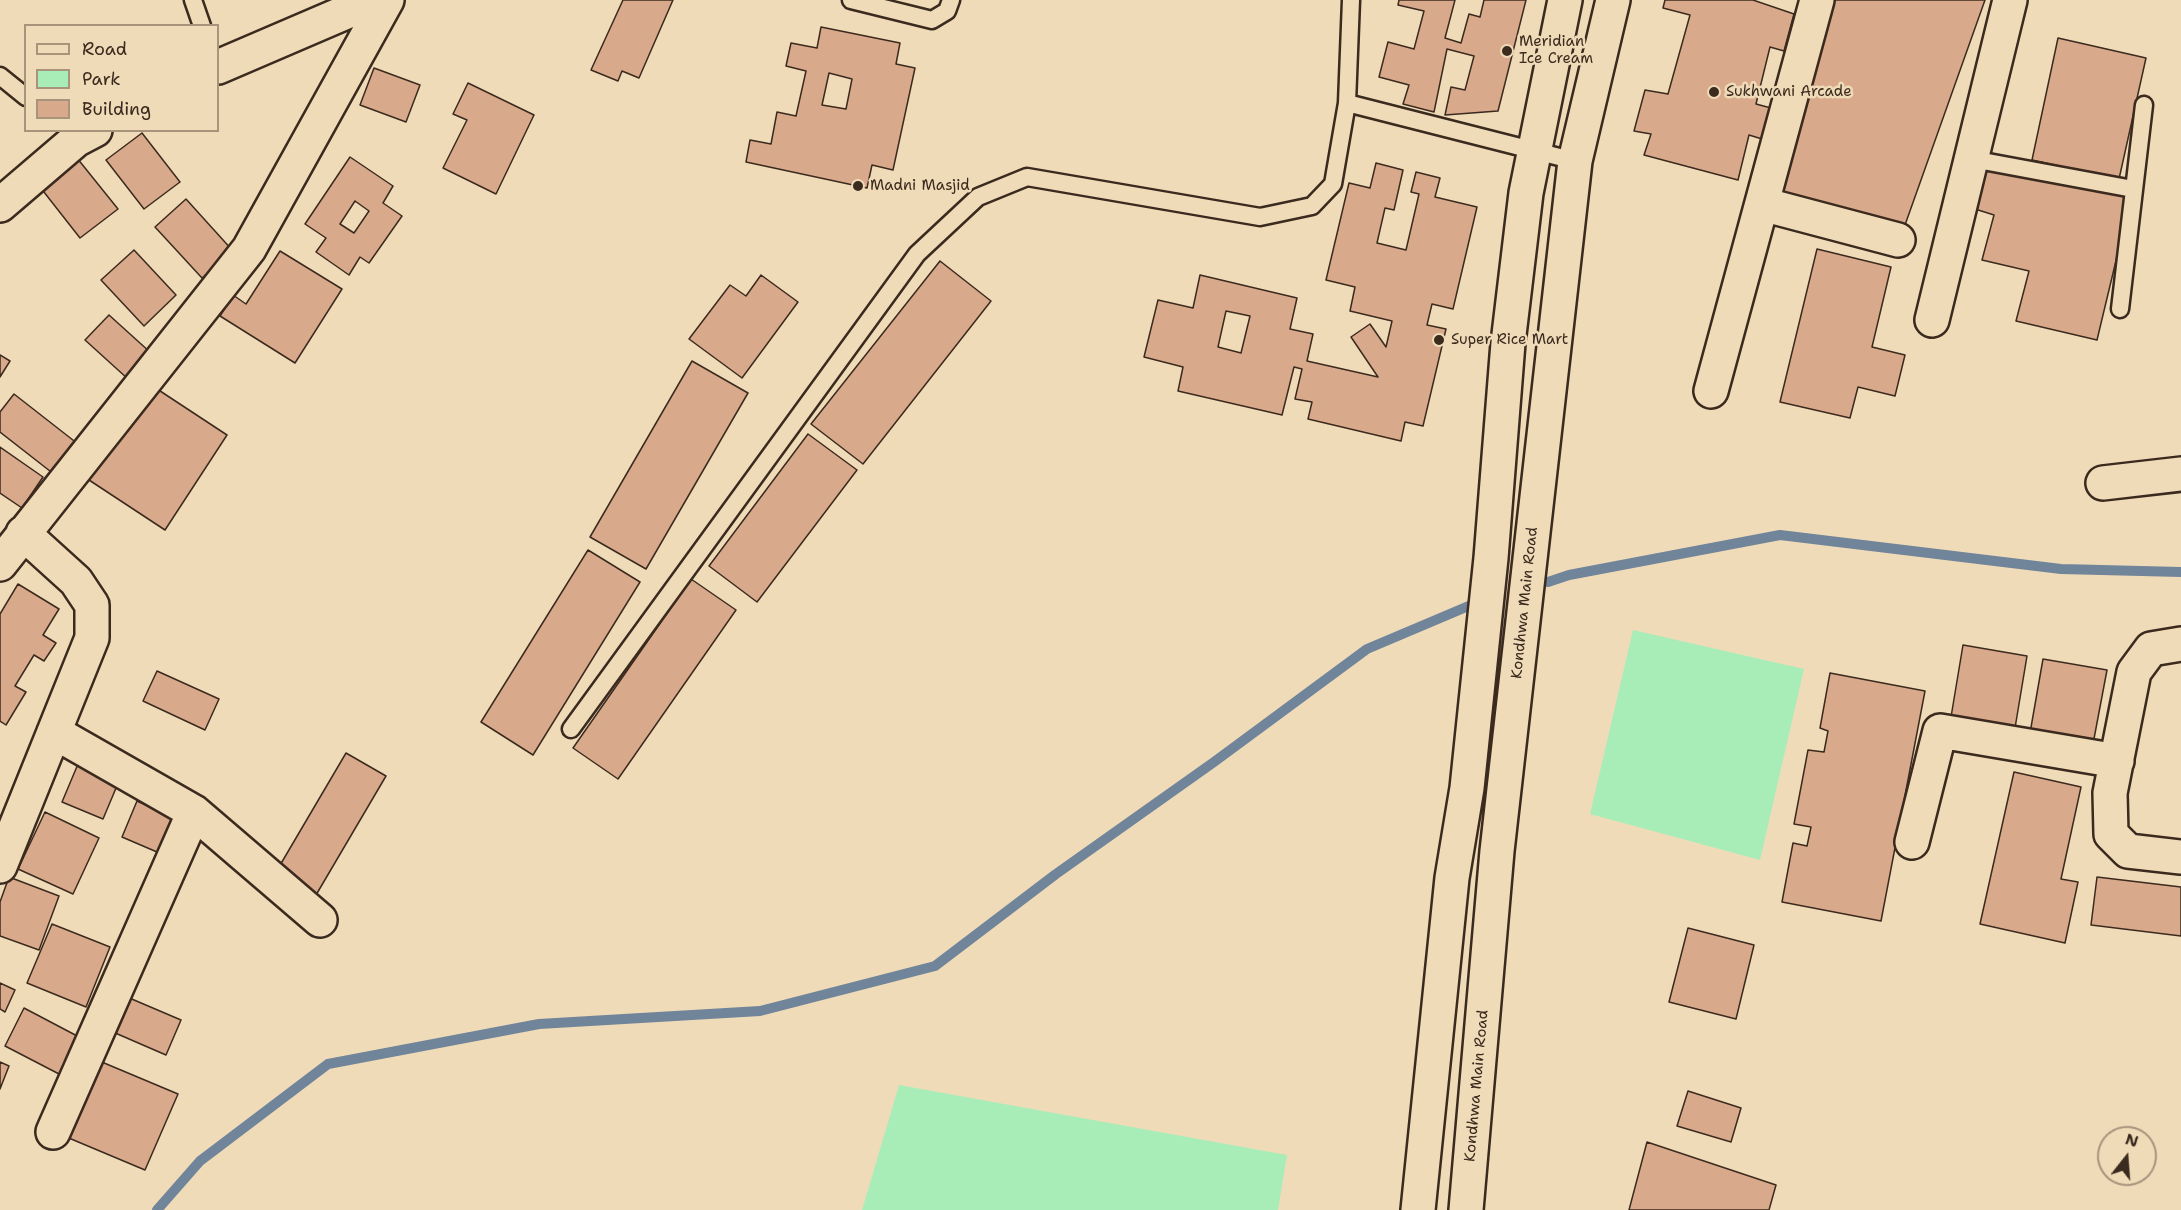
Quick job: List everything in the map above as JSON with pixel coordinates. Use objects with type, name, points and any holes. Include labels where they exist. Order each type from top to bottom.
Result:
[{"type":"street","points":[[219,67],[374,0]]},
{"type":"street","points":[[0,564],[249,249],[387,0]]},
{"type":"street","points":[[1418,1210],[1451,890],[1467,788],[1490,569],[1508,343],[1526,193],[1564,0]]},
{"type":"street","name":"Kondhwa Main Road","points":[[1466,1210],[1497,852],[1575,161],[1613,0]]},
{"type":"street","points":[[1711,392],[1817,0]]},
{"type":"street","points":[[1932,320],[2010,0]]},
{"type":"street","points":[[0,205],[78,134]]},
{"type":"street","points":[[1762,204],[1898,240]]},
{"type":"street","points":[[2103,483],[2181,474]]},
{"type":"street","points":[[0,866],[92,638],[92,605],[76,582],[23,533]]},
{"type":"street","points":[[2181,644],[2151,650],[2134,672],[2110,793],[2111,834],[2128,850],[2181,857]]},
{"type":"street","points":[[1912,842],[1940,731],[2116,760]]},
{"type":"street","points":[[54,732],[194,812],[320,920]]},
{"type":"street","points":[[53,1132],[194,812]]},
{"type":"lane","points":[[193,0],[201,24]]},
{"type":"lane","points":[[851,0],[932,20],[947,11],[951,0]]},
{"type":"lane","points":[[571,729],[917,254],[978,197],[1027,177],[1260,217],[1311,206],[1333,184],[1347,103],[1351,0]]},
{"type":"lane","points":[[0,76],[24,95]]},
{"type":"lane","points":[[1347,103],[1575,161]]},
{"type":"lane","points":[[2120,309],[2144,105]]},
{"type":"lane","points":[[1972,159],[2133,189]]},
{"type":"green space","points":[[1633,630],[1804,669],[1760,860],[1590,814]]},
{"type":"green space","points":[[899,1085],[1287,1155],[1278,1210],[862,1210]]},
{"type":"building","points":[[623,0],[673,0],[639,78],[622,71],[618,81],[591,70]]},
{"type":"building","points":[[1399,0],[1455,0],[1445,38],[1461,43],[1469,14],[1480,17],[1484,0],[1526,0],[1498,111],[1445,115],[1451,87],[1465,90],[1474,56],[1447,49],[1434,112],[1403,104],[1409,85],[1379,77],[1388,42],[1414,49],[1424,11],[1398,5]]},
{"type":"building","name":"Sukhwani Arcade","points":[[1665,0],[1753,0],[1794,14],[1784,51],[1770,47],[1756,104],[1771,108],[1762,139],[1749,135],[1738,180],[1644,155],[1651,134],[1634,131],[1645,90],[1668,94],[1690,15],[1663,8]]},
{"type":"building","points":[[1823,0],[1985,0],[1905,225],[1774,193]]},
{"type":"building","points":[[821,27],[900,43],[896,64],[915,68],[893,170],[872,165],[867,188],[746,162],[750,140],[771,144],[777,112],[796,116],[806,71],[786,66],[791,43],[817,48]],"holes":[[[829,73],[852,79],[846,109],[822,105]]]},
{"type":"building","points":[[2058,38],[2146,58],[2119,179],[2032,160]]},
{"type":"building","points":[[374,68],[420,85],[406,122],[360,105]]},
{"type":"building","points":[[468,83],[534,115],[496,194],[443,168],[467,120],[453,114]]},
{"type":"building","points":[[142,133],[180,182],[144,209],[106,160]]},
{"type":"building","points":[[350,157],[393,186],[383,203],[402,216],[369,263],[360,257],[349,275],[316,252],[326,238],[305,224]],"holes":[[[355,201],[369,211],[354,233],[340,224]]]},
{"type":"building","points":[[77,158],[118,209],[80,238],[40,187]]},
{"type":"building","points":[[1376,163],[1403,170],[1394,210],[1385,208],[1377,243],[1406,250],[1419,194],[1411,192],[1416,172],[1440,178],[1435,197],[1477,207],[1453,309],[1432,304],[1427,325],[1446,329],[1423,426],[1405,422],[1401,441],[1308,419],[1312,402],[1295,399],[1302,369],[1294,367],[1282,415],[1178,391],[1183,367],[1144,357],[1158,300],[1193,308],[1200,275],[1297,298],[1290,329],[1313,334],[1307,361],[1378,377],[1351,337],[1370,324],[1386,347],[1392,321],[1350,311],[1355,287],[1326,280],[1349,183],[1370,188]],"holes":[[[1226,311],[1250,316],[1241,353],[1218,347]]]},
{"type":"building","points":[[1986,167],[2131,198],[2097,340],[2016,321],[2029,271],[1982,260],[1994,215],[1975,209]]},
{"type":"building","points":[[186,199],[233,251],[202,278],[155,227]]},
{"type":"building","points":[[1817,249],[1891,267],[1872,347],[1905,355],[1895,396],[1858,387],[1850,418],[1780,402]]},
{"type":"building","points":[[134,250],[176,295],[144,326],[101,280]]},
{"type":"building","points":[[280,251],[342,289],[295,363],[220,316],[233,295],[246,304]]},
{"type":"building","points":[[940,261],[991,301],[863,464],[811,424]]},
{"type":"building","points":[[761,275],[798,302],[742,378],[689,339],[730,285],[746,296]]},
{"type":"building","points":[[109,315],[151,353],[128,379],[85,340]]},
{"type":"building","points":[[0,355],[10,361],[0,377]]},
{"type":"building","points":[[692,361],[748,393],[646,569],[590,537]]},
{"type":"building","points":[[151,385],[227,435],[165,530],[89,480]]},
{"type":"building","points":[[14,394],[78,444],[55,475],[0,432],[0,412]]},
{"type":"building","points":[[808,434],[857,470],[757,602],[709,566]]},
{"type":"building","points":[[0,447],[43,477],[22,508],[0,493]]},
{"type":"building","points":[[588,550],[640,582],[533,755],[481,722]]},
{"type":"building","points":[[691,579],[736,610],[618,779],[573,748]]},
{"type":"building","points":[[18,584],[59,609],[43,635],[56,643],[44,661],[34,655],[15,686],[26,692],[6,725],[0,721],[0,614]]},
{"type":"building","points":[[1963,645],[2027,656],[2015,728],[1951,717]]},
{"type":"building","points":[[2043,659],[2107,670],[2093,744],[2030,733]]},
{"type":"building","points":[[157,671],[219,699],[205,730],[143,701]]},
{"type":"building","points":[[1830,673],[1925,691],[1881,921],[1782,902],[1793,843],[1807,846],[1811,827],[1794,824],[1808,750],[1824,752],[1828,731],[1820,728]]},
{"type":"building","points":[[346,753],[386,776],[316,895],[276,872]]},
{"type":"building","points":[[78,764],[119,781],[103,819],[62,802]]},
{"type":"building","points":[[2014,772],[2081,787],[2061,879],[2078,882],[2065,943],[1980,924]]},
{"type":"building","points":[[137,801],[180,820],[164,855],[122,837]]},
{"type":"building","points":[[45,812],[99,838],[73,894],[18,869]]},
{"type":"building","points":[[9,877],[59,896],[39,950],[0,936],[0,902]]},
{"type":"building","points":[[2097,877],[2181,887],[2181,936],[2091,925]]},
{"type":"building","points":[[52,924],[110,947],[86,1007],[27,983]]},
{"type":"building","points":[[1688,928],[1754,945],[1736,1019],[1669,1002]]},
{"type":"building","points":[[0,983],[15,990],[5,1012],[0,1009]]},
{"type":"building","points":[[120,994],[181,1020],[166,1055],[106,1029]]},
{"type":"building","points":[[24,1008],[81,1038],[61,1075],[5,1046]]},
{"type":"building","points":[[97,1060],[178,1094],[145,1170],[64,1136]]},
{"type":"building","points":[[0,1062],[9,1066],[0,1089]]},
{"type":"building","points":[[1688,1091],[1741,1108],[1731,1142],[1677,1126]]},
{"type":"building","points":[[1647,1142],[1776,1185],[1769,1210],[1629,1210]]},
{"type":"waterway","points":[[1548,582],[1569,575],[1780,535],[2061,569],[2181,572]]},
{"type":"waterway","points":[[157,1210],[200,1161],[328,1064],[539,1024],[760,1011],[935,966],[1056,874],[1214,762],[1367,649],[1471,605]]},
{"type":"place","name":"Meridian Ice Cream","points":[[1507,51]]},
{"type":"place","name":"Sukhwani Arcade","points":[[1714,92]]},
{"type":"place","name":"Madni Masjid","points":[[858,186]]},
{"type":"place","name":"Super Rice Mart","points":[[1439,340]]}]
